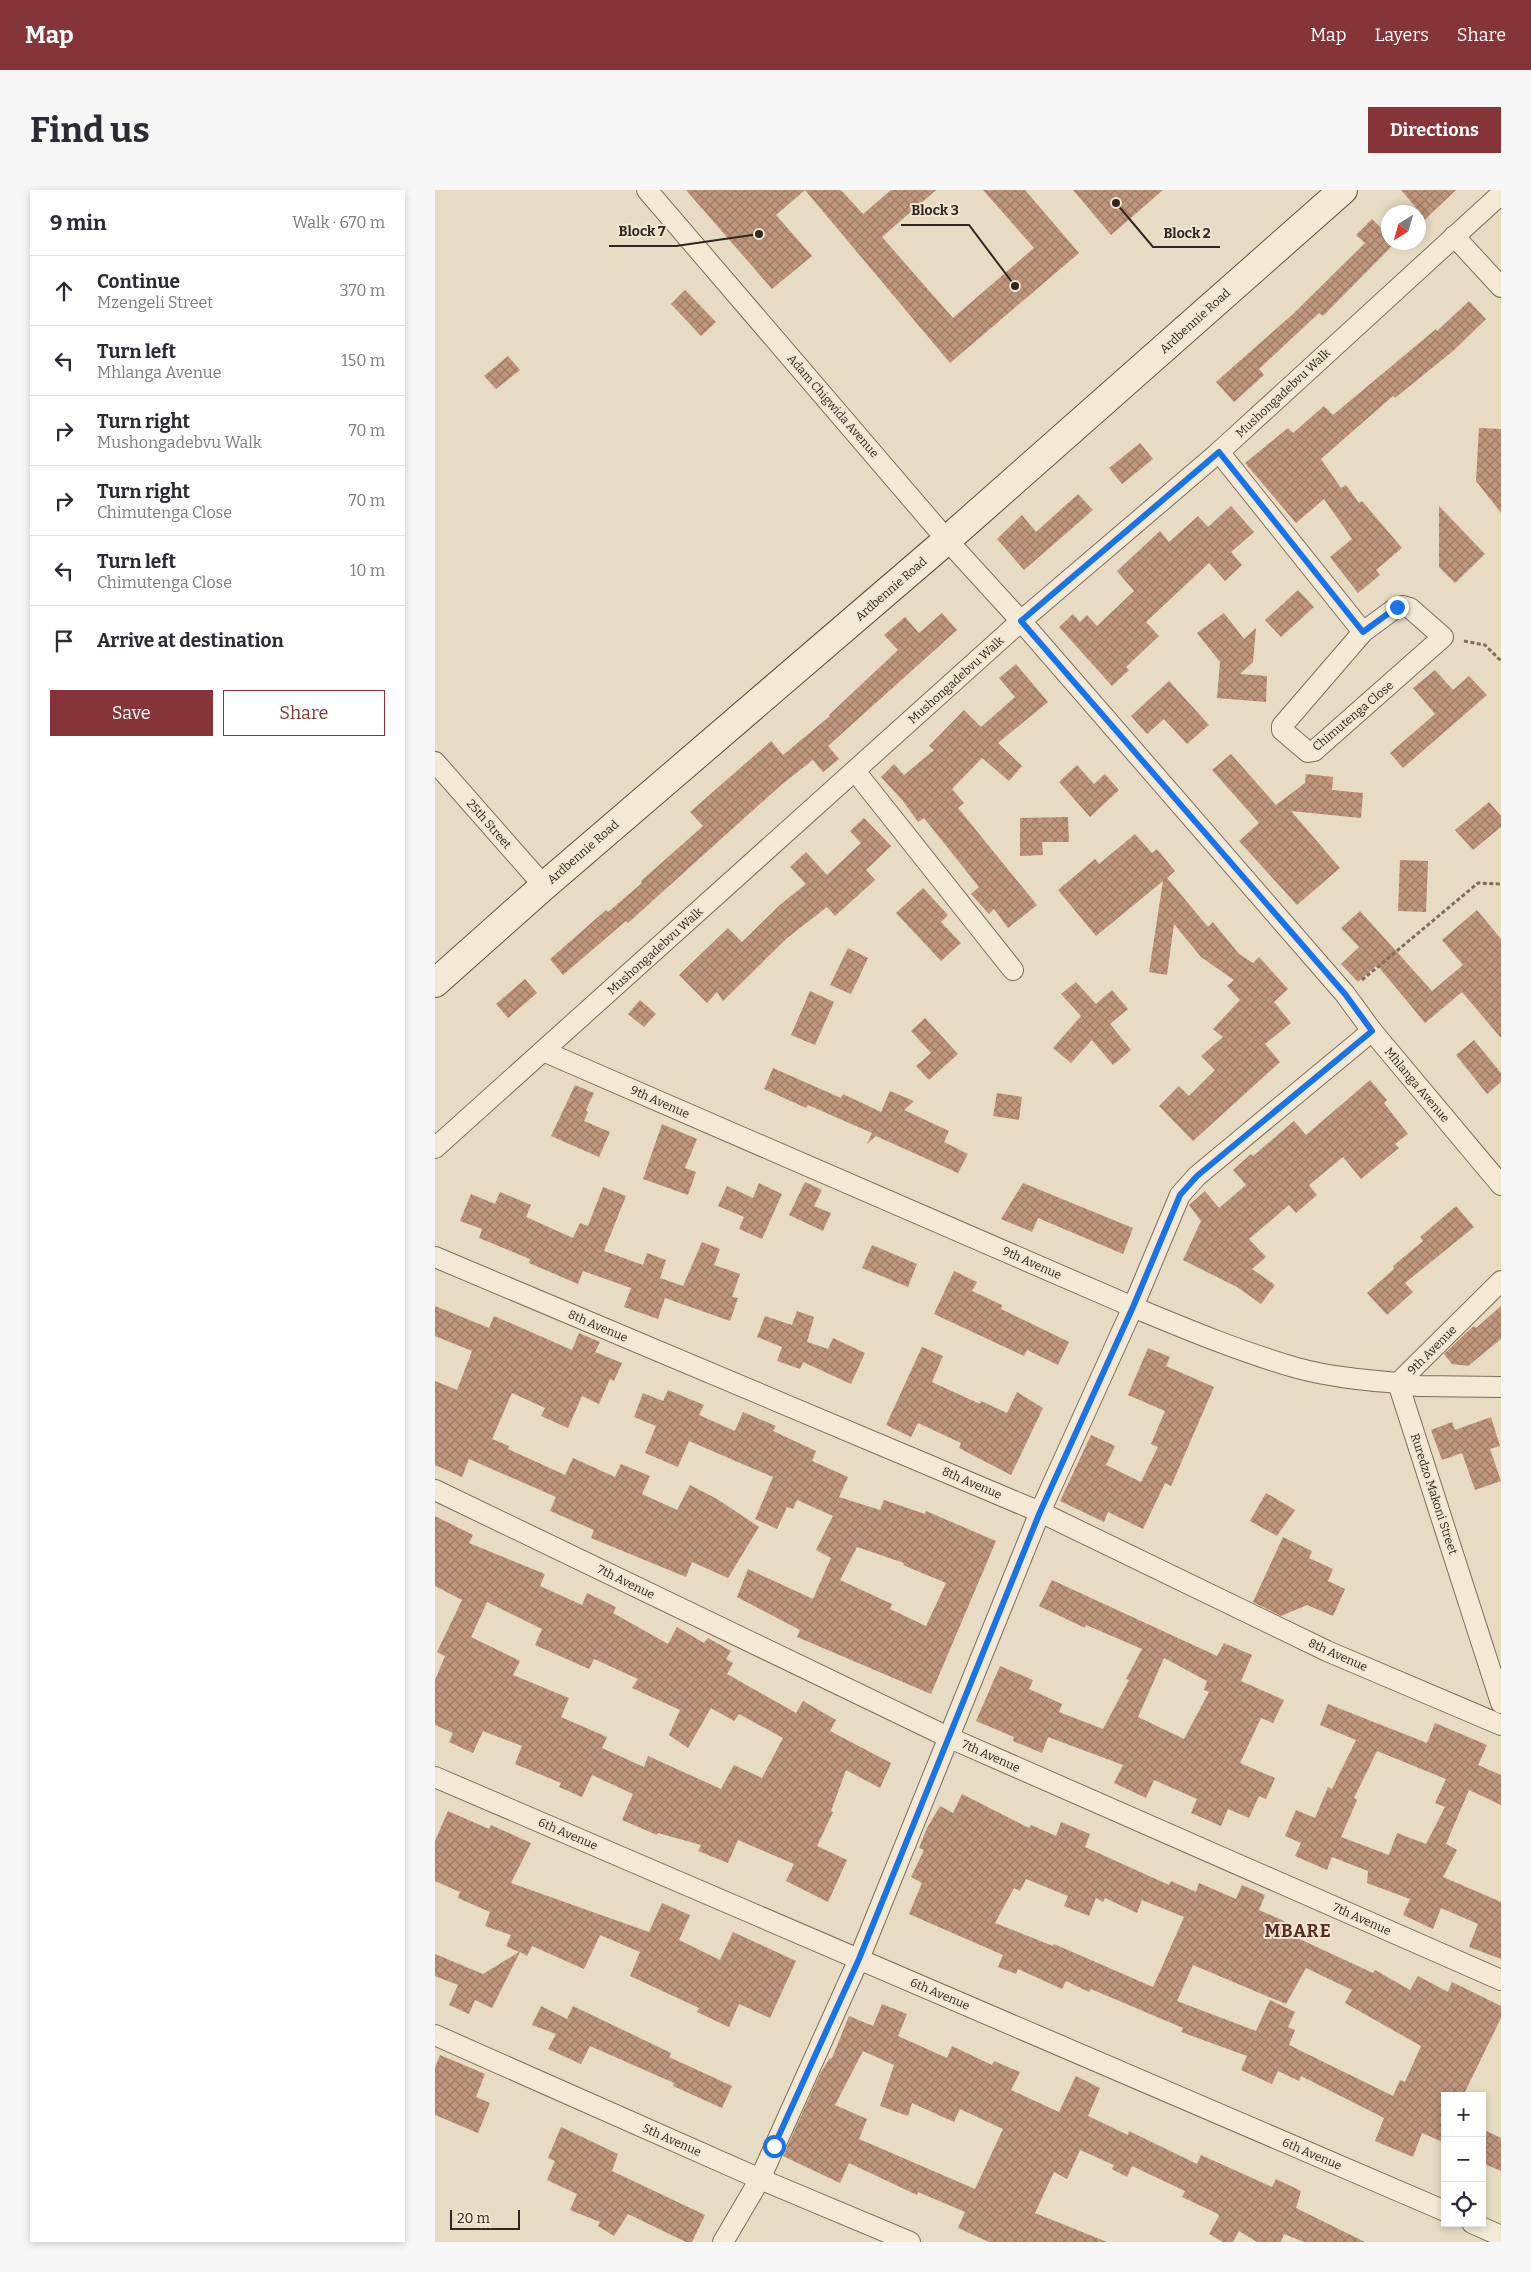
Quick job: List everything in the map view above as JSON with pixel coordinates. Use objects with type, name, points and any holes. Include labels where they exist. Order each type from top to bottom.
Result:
[{"type":"main road","name":"Ardbennie Road","points":[[435,983],[544,886],[947,540],[1343,190]]},
{"type":"street","name":"Adam Chigwida Avenue","points":[[647,190],[947,540],[1021,621]]},
{"type":"street","name":"Mushongadebvu Walk","points":[[435,1148],[1021,621],[1219,452],[1501,194]]},
{"type":"street","points":[[1454,236],[1501,287]]},
{"type":"street","points":[[1219,452],[1363,632]]},
{"type":"street","name":"Chimutenga Close","points":[[1403,606],[1410,608],[1443,637],[1315,751],[1308,752],[1283,730],[1283,726],[1363,632],[1397,607],[1403,606]]},
{"type":"street","name":"Mhlanga Avenue","points":[[1021,621],[1345,994],[1372,1031],[1501,1185]]},
{"type":"street","name":"25th Street","points":[[435,762],[544,886]]},
{"type":"street","points":[[855,771],[1013,970]]},
{"type":"street","points":[[723,2242],[760,2179],[859,1959],[1040,1512],[1133,1307],[1180,1195],[1188,1185],[1372,1031]]},
{"type":"street","name":"9th Avenue","points":[[543,1051],[1177,1326],[1298,1368],[1344,1378],[1398,1383],[1501,1281]]},
{"type":"street","name":"8th Avenue","points":[[435,1257],[1040,1512],[1327,1651],[1501,1725]]},
{"type":"street","points":[[1398,1383],[1419,1386],[1501,1387]]},
{"type":"street","name":"Ruredzo Makoni Street","points":[[1398,1383],[1501,1703]]},
{"type":"street","name":"7th Avenue","points":[[435,1490],[950,1738],[1501,1980]]},
{"type":"street","name":"6th Avenue","points":[[435,1777],[1441,2209]]},
{"type":"street","name":"5th Avenue","points":[[435,2035],[760,2179],[910,2242]]},
{"type":"street","points":[[1481,2227],[1501,2236]]},
{"type":"path","points":[[1443,637],[1485,645],[1501,661]]},
{"type":"path","points":[[1345,994],[1478,883],[1501,884]]},
{"type":"building","points":[[686,190],[805,190],[776,215],[812,256],[772,289]]},
{"type":"building","points":[[805,190],[841,190],[863,214],[891,190],[936,190],[882,237],[953,318],[1034,248],[983,190],[1025,190],[1079,253],[950,363]]},
{"type":"building","points":[[1073,190],[1163,190],[1111,235]]},
{"type":"building","points":[[1401,190],[1456,190],[1426,218],[1426,205],[1414,205]]},
{"type":"building","points":[[1372,219],[1381,228],[1381,250],[1388,250],[1323,316],[1319,313],[1259,369],[1264,375],[1234,402],[1216,382],[1293,314],[1365,243],[1356,235]]},
{"type":"building","points":[[685,290],[716,322],[701,336],[671,304]]},
{"type":"building","points":[[1469,301],[1486,319],[1453,351],[1395,398],[1393,396],[1321,459],[1341,488],[1346,485],[1359,503],[1362,501],[1402,548],[1376,570],[1380,575],[1358,593],[1330,557],[1352,539],[1324,499],[1296,523],[1245,463],[1288,428],[1293,433],[1324,406],[1333,415],[1436,329],[1437,331]]},
{"type":"building","points":[[508,356],[520,370],[496,389],[484,376]]},
{"type":"building","points":[[1479,428],[1501,429],[1501,513],[1476,481]]},
{"type":"building","points":[[1140,443],[1153,459],[1122,484],[1109,468]]},
{"type":"building","points":[[1078,494],[1093,510],[1024,570],[997,539],[1022,515],[1036,532]]},
{"type":"building","points":[[1231,506],[1254,532],[1231,552],[1242,565],[1225,581],[1209,563],[1146,622],[1159,636],[1126,667],[1129,670],[1112,686],[1059,627],[1073,614],[1080,622],[1087,615],[1097,626],[1134,591],[1117,571],[1160,531],[1169,542],[1198,516],[1208,527]]},
{"type":"building","points":[[1439,506],[1485,554],[1455,583],[1439,567]]},
{"type":"building","points":[[1298,590],[1314,607],[1281,637],[1265,620]]},
{"type":"building","points":[[942,613],[957,630],[828,746],[839,759],[823,772],[813,760],[781,785],[628,923],[626,921],[563,975],[550,959],[606,910],[608,912],[642,883],[641,881],[703,826],[690,812],[771,741],[783,755],[830,716],[898,650],[884,635],[905,617],[919,633]]},
{"type":"building","points":[[1224,613],[1244,639],[1256,628],[1253,662],[1240,674],[1267,676],[1266,702],[1217,698],[1220,662],[1197,633]]},
{"type":"building","points":[[1016,664],[1048,702],[998,743],[1022,766],[1009,781],[982,758],[952,789],[964,803],[958,808],[1037,905],[1008,928],[994,909],[989,914],[971,894],[979,887],[924,818],[918,822],[903,801],[881,777],[894,764],[904,775],[934,750],[929,746],[964,710],[981,727],[1015,697],[999,678]]},
{"type":"building","points":[[1435,670],[1453,690],[1469,676],[1487,695],[1403,768],[1390,753],[1435,714],[1413,688]]},
{"type":"building","points":[[1169,681],[1209,725],[1187,744],[1164,719],[1147,734],[1131,716]]},
{"type":"building","points":[[1231,754],[1276,805],[1305,783],[1306,774],[1333,777],[1332,790],[1363,793],[1361,818],[1291,811],[1340,868],[1297,905],[1239,841],[1259,823],[1212,770]]},
{"type":"building","points":[[1077,765],[1094,784],[1105,774],[1119,790],[1090,817],[1059,782]]},
{"type":"building","points":[[1489,802],[1501,816],[1501,827],[1473,850],[1455,830]]},
{"type":"building","points":[[1068,817],[1069,842],[1042,842],[1043,855],[1020,856],[1020,818]]},
{"type":"building","points":[[864,818],[891,846],[866,870],[875,880],[835,916],[827,907],[787,938],[723,1001],[717,992],[707,1003],[679,975],[728,928],[742,942],[781,904],[806,884],[790,867],[806,852],[827,875],[861,843],[850,831]]},
{"type":"building","points":[[1135,834],[1152,853],[1157,849],[1175,871],[1167,878],[1208,927],[1213,922],[1239,954],[1253,963],[1259,957],[1288,989],[1274,1002],[1291,1023],[1265,1044],[1280,1062],[1193,1141],[1159,1106],[1179,1086],[1189,1096],[1215,1070],[1201,1056],[1223,1037],[1213,1029],[1240,1000],[1227,986],[1234,980],[1201,957],[1174,924],[1167,975],[1149,972],[1163,881],[1096,936],[1058,890],[1095,859],[1099,864]]},
{"type":"building","points":[[1400,860],[1428,861],[1426,912],[1398,911]]},
{"type":"building","points":[[923,888],[948,915],[941,922],[961,943],[941,961],[896,913]]},
{"type":"building","points":[[1477,910],[1501,939],[1501,1038],[1462,992],[1425,1023],[1377,965],[1358,982],[1341,964],[1359,947],[1341,928],[1360,911],[1432,991],[1463,965],[1442,940]]},
{"type":"building","points":[[848,948],[868,958],[851,994],[830,985]]},
{"type":"building","points":[[525,979],[537,993],[508,1018],[496,1004]]},
{"type":"building","points":[[1076,982],[1096,1004],[1112,990],[1128,1009],[1110,1024],[1131,1050],[1113,1065],[1092,1040],[1071,1063],[1053,1048],[1081,1016],[1061,994]]},
{"type":"building","points":[[810,991],[834,1002],[815,1045],[791,1035]]},
{"type":"building","points":[[640,1000],[656,1014],[644,1027],[628,1014]]},
{"type":"building","points":[[925,1018],[958,1054],[929,1080],[916,1066],[931,1053],[911,1031]]},
{"type":"building","points":[[1474,1040],[1501,1073],[1501,1082],[1487,1094],[1456,1055]]},
{"type":"building","points":[[773,1068],[841,1098],[843,1094],[881,1112],[890,1091],[914,1101],[904,1110],[949,1131],[944,1142],[968,1154],[958,1173],[876,1136],[867,1144],[872,1133],[808,1105],[806,1108],[764,1089]]},
{"type":"building","points":[[1370,1080],[1387,1100],[1384,1103],[1408,1134],[1395,1144],[1399,1148],[1361,1179],[1343,1157],[1309,1185],[1317,1195],[1296,1213],[1289,1205],[1249,1239],[1266,1257],[1252,1269],[1275,1285],[1261,1304],[1237,1287],[1183,1260],[1201,1221],[1189,1205],[1205,1191],[1219,1208],[1246,1185],[1233,1170],[1251,1154],[1253,1156],[1294,1121],[1306,1135]]},
{"type":"building","points":[[575,1085],[594,1093],[586,1110],[588,1112],[584,1121],[610,1132],[599,1157],[551,1136]]},
{"type":"building","points":[[997,1093],[1022,1097],[1019,1120],[993,1116]]},
{"type":"building","points":[[662,1124],[697,1139],[685,1168],[696,1172],[688,1195],[643,1179]]},
{"type":"building","points":[[805,1182],[822,1190],[814,1206],[831,1213],[823,1231],[789,1215]]},
{"type":"building","points":[[759,1183],[782,1194],[762,1239],[739,1229],[744,1217],[718,1206],[727,1186],[753,1198]]},
{"type":"building","points":[[1023,1183],[1133,1228],[1123,1254],[1038,1218],[1032,1232],[1001,1219]]},
{"type":"building","points":[[603,1187],[626,1196],[604,1251],[643,1265],[647,1253],[666,1260],[660,1278],[683,1286],[702,1242],[720,1249],[714,1265],[740,1274],[732,1297],[738,1298],[730,1321],[665,1298],[658,1319],[624,1307],[631,1288],[583,1271],[578,1284],[529,1263],[530,1259],[479,1238],[482,1229],[460,1221],[471,1194],[495,1204],[500,1192],[531,1205],[526,1217],[573,1238],[580,1223],[588,1226]]},
{"type":"building","points":[[1456,1206],[1474,1227],[1405,1283],[1413,1292],[1387,1315],[1367,1293],[1394,1269],[1393,1266],[1423,1241],[1420,1237]]},
{"type":"building","points":[[872,1245],[917,1264],[908,1287],[862,1268]]},
{"type":"building","points":[[954,1271],[977,1282],[972,1291],[1002,1305],[1001,1309],[1069,1342],[1058,1365],[1027,1350],[1024,1356],[934,1314]]},
{"type":"building","points":[[435,1306],[489,1328],[494,1316],[572,1350],[579,1333],[600,1342],[595,1352],[622,1363],[614,1381],[610,1379],[599,1404],[582,1396],[568,1428],[541,1416],[545,1408],[512,1393],[492,1439],[509,1446],[508,1449],[565,1475],[573,1458],[615,1477],[621,1464],[650,1476],[642,1494],[677,1510],[690,1485],[717,1499],[759,1527],[728,1578],[692,1562],[686,1577],[591,1538],[594,1530],[550,1511],[556,1497],[469,1459],[462,1477],[435,1465],[435,1381],[457,1390],[472,1351],[435,1336]]},
{"type":"building","points":[[1501,1306],[1501,1339],[1468,1366],[1452,1364],[1444,1354],[1474,1326],[1476,1328]]},
{"type":"building","points":[[797,1311],[814,1317],[807,1342],[828,1349],[833,1338],[865,1353],[851,1384],[803,1362],[800,1369],[777,1361],[782,1347],[757,1337],[765,1316],[792,1325]]},
{"type":"building","points":[[922,1347],[943,1356],[932,1382],[980,1404],[981,1401],[1007,1413],[1017,1392],[1043,1408],[1011,1475],[959,1448],[961,1443],[918,1423],[911,1437],[886,1425]]},
{"type":"building","points":[[1148,1348],[1170,1357],[1166,1366],[1214,1387],[1171,1486],[1165,1483],[1143,1529],[1108,1512],[1104,1522],[1060,1501],[1091,1435],[1115,1446],[1106,1465],[1141,1482],[1158,1447],[1151,1444],[1165,1411],[1128,1395]]},
{"type":"building","points":[[668,1390],[704,1405],[699,1415],[735,1431],[743,1412],[776,1426],[773,1431],[816,1451],[812,1461],[848,1477],[839,1497],[880,1510],[884,1500],[925,1514],[926,1511],[996,1541],[931,1694],[797,1637],[800,1630],[737,1597],[748,1569],[813,1599],[831,1558],[816,1550],[833,1516],[797,1500],[793,1509],[787,1507],[777,1529],[755,1519],[773,1477],[689,1441],[678,1467],[645,1453],[656,1426],[634,1417],[643,1393],[663,1401]],"holes":[[[857,1547],[904,1563],[903,1565],[946,1583],[926,1626],[890,1609],[892,1604],[840,1580]]]},
{"type":"building","points":[[1491,1417],[1500,1446],[1490,1449],[1501,1481],[1475,1490],[1462,1453],[1442,1460],[1431,1430],[1452,1422],[1455,1430]]},
{"type":"building","points":[[1266,1493],[1295,1510],[1277,1536],[1250,1521]]},
{"type":"building","points":[[435,1516],[473,1535],[469,1543],[545,1574],[540,1586],[582,1605],[587,1593],[616,1607],[613,1613],[668,1644],[677,1627],[704,1643],[708,1638],[731,1651],[726,1659],[733,1663],[727,1674],[796,1713],[803,1701],[836,1720],[830,1731],[891,1763],[880,1788],[846,1770],[831,1811],[833,1812],[817,1846],[847,1860],[828,1902],[786,1881],[794,1864],[738,1840],[728,1863],[698,1851],[701,1845],[658,1833],[657,1835],[622,1820],[633,1794],[592,1775],[582,1797],[559,1787],[561,1783],[515,1764],[522,1746],[483,1731],[473,1753],[449,1742],[453,1733],[435,1725],[435,1680],[445,1656],[437,1652],[462,1600],[435,1586]],"holes":[[[487,1602],[542,1629],[535,1645],[589,1669],[594,1659],[638,1679],[632,1688],[680,1710],[669,1735],[688,1748],[711,1708],[734,1721],[739,1714],[783,1738],[762,1778],[734,1765],[721,1789],[648,1756],[644,1767],[602,1748],[607,1737],[561,1717],[569,1698],[513,1675],[520,1661],[471,1637]]]},
{"type":"building","points":[[1283,1537],[1312,1551],[1309,1558],[1333,1569],[1328,1581],[1345,1589],[1333,1616],[1307,1605],[1281,1616],[1253,1602]]},
{"type":"building","points":[[1052,1580],[1217,1656],[1224,1643],[1252,1655],[1241,1681],[1284,1700],[1273,1723],[1261,1718],[1240,1763],[1275,1778],[1266,1799],[1259,1796],[1249,1818],[1228,1809],[1221,1826],[1191,1813],[1197,1799],[1154,1780],[1146,1798],[1114,1783],[1123,1765],[1048,1737],[1042,1753],[1013,1741],[1014,1737],[976,1721],[1000,1666],[1033,1680],[1029,1689],[1062,1704],[1059,1712],[1103,1729],[1129,1680],[1126,1679],[1142,1649],[1086,1625],[1085,1628],[1039,1606]],"holes":[[[1164,1658],[1207,1681],[1204,1690],[1209,1692],[1184,1739],[1138,1717]]]},
{"type":"building","points":[[1328,1704],[1427,1743],[1435,1723],[1487,1745],[1478,1765],[1501,1775],[1501,1805],[1469,1790],[1446,1844],[1457,1850],[1443,1877],[1501,1902],[1501,1959],[1469,1947],[1478,1924],[1441,1908],[1433,1929],[1403,1915],[1410,1899],[1367,1883],[1368,1871],[1332,1857],[1327,1870],[1295,1856],[1301,1843],[1285,1836],[1296,1810],[1315,1818],[1328,1787],[1332,1789],[1356,1740],[1320,1725]],"holes":[[[1377,1751],[1446,1779],[1435,1803],[1445,1807],[1426,1844],[1397,1833],[1389,1855],[1341,1837],[1357,1800],[1354,1798]]]},
{"type":"building","points":[[962,1794],[1029,1828],[1031,1825],[1056,1836],[1061,1822],[1090,1834],[1085,1847],[1169,1885],[1171,1881],[1196,1892],[1199,1883],[1236,1899],[1242,1885],[1265,1895],[1259,1910],[1284,1921],[1280,1930],[1373,1973],[1375,1970],[1410,1990],[1418,1976],[1448,1992],[1452,1982],[1501,2006],[1501,2018],[1465,2092],[1441,2092],[1441,2141],[1422,2133],[1413,2157],[1375,2141],[1384,2118],[1301,2076],[1299,2081],[1278,2071],[1272,2084],[1241,2070],[1247,2056],[1181,2032],[1183,2028],[1091,1989],[1089,1992],[1066,1981],[1062,1989],[1018,1969],[1016,1974],[998,1967],[1003,1955],[909,1914],[922,1883],[911,1877],[924,1850],[919,1848],[927,1828],[940,1806],[953,1813]],"holes":[[[1026,1879],[1068,1896],[1064,1906],[1089,1916],[1096,1898],[1103,1902],[1105,1898],[1137,1913],[1142,1900],[1184,1917],[1153,1987],[1054,1944],[1053,1946],[995,1923],[1014,1888],[1020,1891]],[[1193,1965],[1286,2004],[1306,1968],[1352,1990],[1345,2003],[1421,2046],[1405,2082],[1400,2080],[1393,2096],[1289,2045],[1295,2030],[1288,2027],[1295,2012],[1270,2000],[1256,2031],[1177,2001]]]},
{"type":"building","points":[[448,1811],[489,1829],[491,1825],[531,1843],[511,1883],[649,1932],[662,1903],[690,1915],[679,1940],[720,1960],[733,1932],[796,1961],[770,2018],[739,2004],[729,2027],[697,2012],[699,2008],[630,1976],[640,1952],[600,1935],[584,1969],[532,1946],[527,1956],[520,1952],[492,2008],[475,2000],[469,2014],[449,2005],[458,1985],[435,1976],[435,1954],[483,1974],[519,1952],[506,1946],[511,1935],[485,1926],[490,1912],[458,1898],[460,1892],[435,1881],[435,1841]]},
{"type":"building","points":[[882,2004],[907,2014],[898,2036],[947,2058],[952,2046],[992,2065],[994,2061],[1020,2072],[1011,2090],[1059,2112],[1076,2076],[1100,2088],[1088,2116],[1128,2135],[1129,2131],[1197,2164],[1201,2155],[1272,2187],[1276,2179],[1301,2191],[1296,2208],[1365,2242],[1304,2242],[1284,2234],[1281,2242],[1257,2242],[1239,2231],[1233,2242],[1223,2242],[1209,2234],[1219,2216],[1218,2214],[1182,2197],[1185,2191],[1132,2166],[1127,2177],[1112,2169],[1114,2165],[1080,2150],[1067,2179],[1054,2172],[1035,2213],[1107,2242],[989,2242],[958,2228],[965,2212],[918,2192],[917,2195],[849,2163],[840,2183],[783,2156],[819,2076],[829,2059],[832,2058],[849,2016],[873,2026]],"holes":[[[863,2051],[894,2065],[880,2106],[908,2116],[912,2103],[954,2122],[960,2109],[1003,2129],[975,2189],[859,2139],[867,2119],[835,2105]]]},
{"type":"building","points":[[541,2006],[567,2019],[573,2006],[671,2053],[669,2057],[732,2086],[722,2108],[673,2086],[674,2083],[590,2046],[581,2064],[548,2049],[556,2034],[532,2025]]},
{"type":"building","points":[[440,2055],[485,2074],[476,2097],[490,2103],[478,2133],[435,2115],[435,2067]]},
{"type":"building","points":[[561,2127],[618,2154],[612,2171],[705,2215],[692,2242],[686,2242],[628,2214],[614,2236],[598,2226],[600,2222],[570,2210],[577,2194],[547,2180],[555,2161],[548,2158]]},
{"type":"building","points":[[1486,2131],[1501,2138],[1501,2171],[1486,2165]]},
{"type":"place","name":"Block 2","points":[[1116,203]]},
{"type":"place","name":"Block 7","points":[[759,234]]},
{"type":"place","name":"Block 3","points":[[1015,286]]},
{"type":"district","name":"MBARE","points":[[1298,1931]]},
{"type":"route","points":[[774,2146],[859,1959],[1040,1512],[1133,1307],[1180,1195],[1197,1176],[1372,1031],[1345,994],[1021,621],[1219,452],[1363,632],[1397,607]]}]
